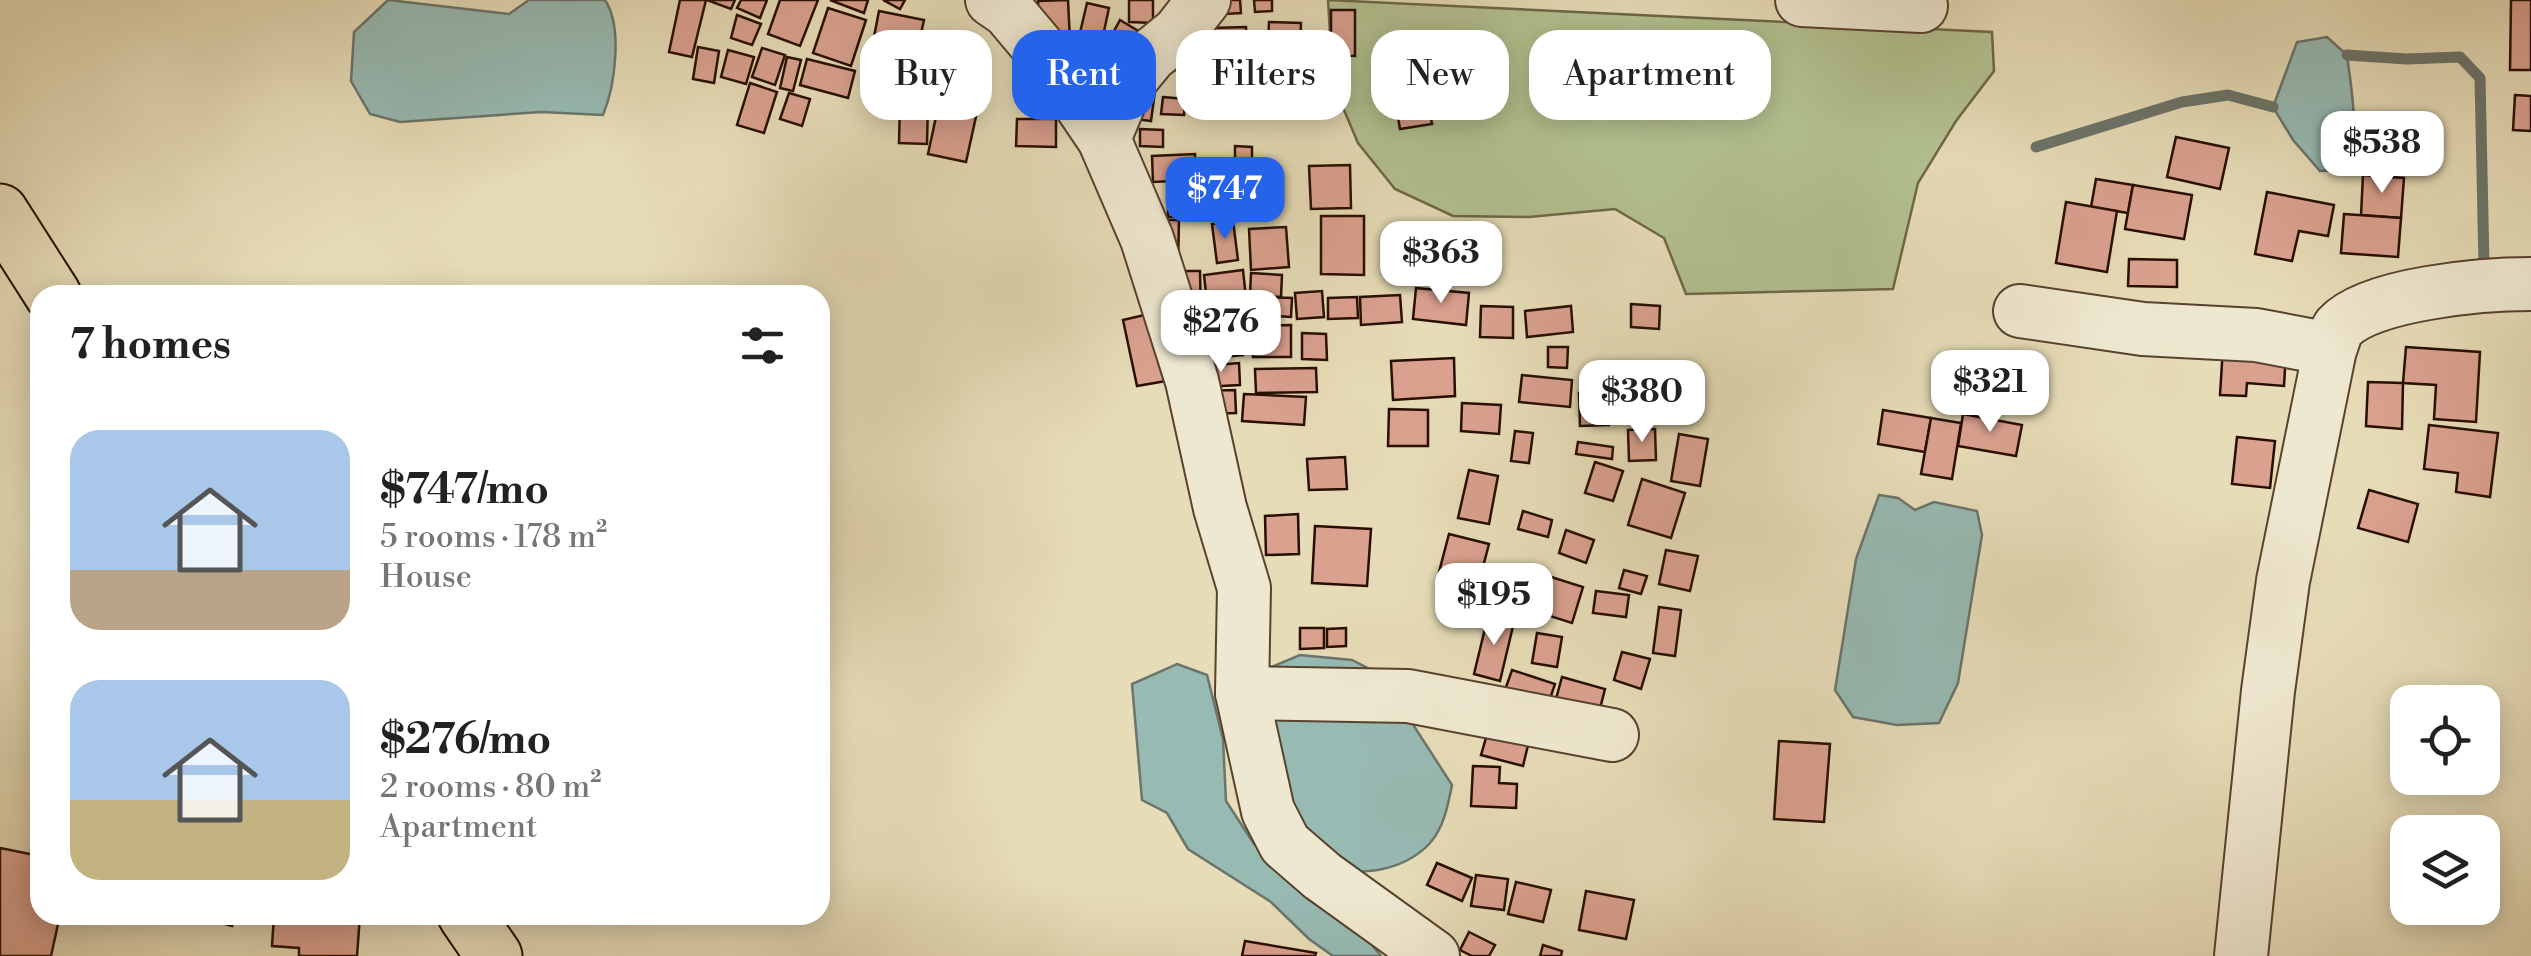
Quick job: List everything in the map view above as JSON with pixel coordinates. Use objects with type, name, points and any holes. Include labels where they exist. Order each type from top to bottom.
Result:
[{"type":"main road","points":[[0,212],[47,285]]},
{"type":"main road","points":[[473,925],[494,956]]},
{"type":"street","points":[[992,0],[1008,11],[1056,68],[1104,139],[1148,238],[1187,363],[1220,508],[1244,588],[1242,693],[1268,811],[1285,844],[1322,876],[1432,956]]},
{"type":"street","points":[[1104,139],[1127,84],[1151,54],[1178,33],[1204,0]]},
{"type":"street","points":[[1802,0],[1921,6]]},
{"type":"street","points":[[2241,956],[2283,581],[2330,349],[2338,328],[2368,310],[2456,286],[2531,284]]},
{"type":"street","points":[[2020,310],[2143,329],[2256,335],[2330,349]]},
{"type":"street","points":[[1242,693],[1408,696],[1612,735]]},
{"type":"green space","points":[[1328,0],[1992,32],[1994,71],[1956,121],[1918,183],[1893,289],[1686,294],[1664,238],[1615,209],[1529,217],[1453,216],[1395,189],[1358,143],[1348,120],[1351,30],[1330,30]]},
{"type":"water","points":[[388,0],[509,14],[529,0],[605,0],[614,25],[615,57],[603,115],[541,112],[400,122],[370,114],[351,81],[354,32]]},
{"type":"water","points":[[2327,37],[2347,55],[2354,127],[2346,170],[2320,171],[2293,140],[2273,107],[2297,42]]},
{"type":"water","points":[[1879,495],[1898,498],[1915,510],[1934,502],[1977,511],[1982,535],[1958,683],[1939,723],[1897,725],[1853,717],[1835,690],[1856,559]]},
{"type":"water","points":[[1300,655],[1352,660],[1381,675],[1452,785],[1439,830],[1421,851],[1399,864],[1374,871],[1337,867],[1316,852],[1280,815],[1267,669]]},
{"type":"water","points":[[1177,664],[1207,675],[1223,739],[1226,801],[1254,844],[1351,919],[1381,956],[1333,956],[1271,902],[1188,849],[1167,813],[1142,800],[1132,684]]},
{"type":"building","points":[[680,0],[706,0],[692,57],[669,52]]},
{"type":"building","points":[[707,0],[735,0],[731,9]]},
{"type":"building","points":[[741,0],[767,0],[760,18],[737,8]]},
{"type":"building","points":[[780,0],[818,0],[800,46],[768,34]]},
{"type":"building","points":[[830,0],[868,0],[864,13]]},
{"type":"building","points":[[883,0],[905,0],[900,9]]},
{"type":"building","points":[[1068,0],[1069,30],[1039,30],[1038,1]]},
{"type":"building","points":[[1129,0],[1153,0],[1153,23],[1129,22]]},
{"type":"building","points":[[1226,0],[1240,0],[1241,13],[1226,14]]},
{"type":"building","points":[[1254,0],[1272,0],[1272,11],[1255,12]]},
{"type":"building","points":[[2511,0],[2531,0],[2531,70],[2510,70]]},
{"type":"building","points":[[1087,3],[1109,8],[1104,30],[1081,30]]},
{"type":"building","points":[[828,8],[866,20],[851,66],[813,53]]},
{"type":"building","points":[[1331,10],[1355,10],[1355,56],[1351,56],[1351,30],[1331,30]]},
{"type":"building","points":[[879,11],[924,20],[922,30],[875,30]]},
{"type":"building","points":[[737,15],[761,24],[752,45],[731,38]]},
{"type":"building","points":[[1120,20],[1137,30],[1115,30]]},
{"type":"building","points":[[1269,22],[1301,23],[1301,30],[1269,30]]},
{"type":"building","points":[[1246,27],[1246,30],[1211,30]]},
{"type":"building","points":[[698,47],[719,51],[714,83],[693,79]]},
{"type":"building","points":[[762,48],[785,55],[775,85],[752,77]]},
{"type":"building","points":[[728,50],[754,57],[746,84],[721,77]]},
{"type":"building","points":[[787,57],[801,60],[793,91],[780,88]]},
{"type":"building","points":[[807,59],[855,71],[848,98],[800,85]]},
{"type":"building","points":[[750,83],[777,92],[764,133],[737,125]]},
{"type":"building","points":[[789,93],[810,99],[802,126],[780,119]]},
{"type":"building","points":[[2515,95],[2531,96],[2531,131],[2513,130]]},
{"type":"building","points":[[1163,97],[1176,98],[1176,115],[1161,114]]},
{"type":"building","points":[[900,120],[928,120],[927,144],[899,143]]},
{"type":"building","points":[[935,120],[975,120],[966,162],[928,154]]},
{"type":"building","points":[[1017,120],[1056,120],[1056,147],[1016,146]]},
{"type":"building","points":[[1398,120],[1431,120],[1432,124],[1400,129]]},
{"type":"building","points":[[1140,129],[1163,130],[1163,147],[1140,146]]},
{"type":"building","points":[[2176,137],[2229,148],[2220,189],[2167,177]]},
{"type":"building","points":[[1235,146],[1252,147],[1252,171],[1235,171]]},
{"type":"building","points":[[1195,154],[1196,180],[1153,182],[1152,156]]},
{"type":"building","points":[[1350,165],[1351,208],[1311,209],[1309,166]]},
{"type":"building","points":[[1198,173],[1228,173],[1229,216],[1199,217]]},
{"type":"building","points":[[2363,175],[2404,178],[2401,218],[2361,215]]},
{"type":"building","points":[[2096,179],[2133,185],[2128,213],[2091,207]]},
{"type":"building","points":[[2133,185],[2192,195],[2184,239],[2125,229]]},
{"type":"building","points":[[1168,192],[1192,192],[1193,217],[1168,217]]},
{"type":"building","points":[[2267,192],[2334,205],[2328,236],[2299,231],[2292,261],[2255,254]]},
{"type":"building","points":[[2066,202],[2117,211],[2107,272],[2056,263]]},
{"type":"building","points":[[2344,214],[2401,218],[2398,257],[2341,253]]},
{"type":"building","points":[[1321,216],[1364,216],[1364,275],[1321,274]]},
{"type":"building","points":[[1164,220],[1179,220],[1178,266]]},
{"type":"building","points":[[1233,221],[1238,260],[1217,263],[1212,224]]},
{"type":"building","points":[[1286,227],[1289,267],[1251,270],[1249,229]]},
{"type":"building","points":[[2129,259],[2177,260],[2177,287],[2128,286]]},
{"type":"building","points":[[1243,270],[1246,298],[1207,303],[1204,275]]},
{"type":"building","points":[[1179,271],[1200,271],[1201,317],[1180,318]]},
{"type":"building","points":[[1251,273],[1282,275],[1281,297],[1250,295]]},
{"type":"building","points":[[1416,288],[1469,293],[1466,325],[1413,319]]},
{"type":"building","points":[[1322,291],[1324,317],[1297,319],[1295,293]]},
{"type":"building","points":[[1400,295],[1402,322],[1361,325],[1360,297]]},
{"type":"building","points":[[1258,297],[1292,298],[1291,317],[1257,315]]},
{"type":"building","points":[[1357,297],[1358,318],[1328,319],[1328,298]]},
{"type":"building","points":[[1631,304],[1660,306],[1659,329],[1631,327]]},
{"type":"building","points":[[1481,306],[1513,307],[1513,338],[1480,337]]},
{"type":"building","points":[[1571,306],[1573,332],[1527,337],[1525,311]]},
{"type":"building","points":[[1153,313],[1166,381],[1137,386],[1123,320]]},
{"type":"building","points":[[1291,325],[1291,357],[1253,357],[1253,326]]},
{"type":"building","points":[[1302,333],[1326,334],[1327,360],[1302,359]]},
{"type":"building","points":[[1241,335],[1243,355],[1197,359],[1196,339]]},
{"type":"building","points":[[1548,347],[1568,347],[1567,368],[1548,367]]},
{"type":"building","points":[[2223,347],[2286,351],[2284,386],[2247,383],[2246,396],[2220,395]]},
{"type":"building","points":[[2406,347],[2480,352],[2476,422],[2434,419],[2436,385],[2403,383]]},
{"type":"building","points":[[1454,358],[1455,396],[1393,400],[1391,361]]},
{"type":"building","points":[[1239,363],[1240,385],[1203,387],[1202,366]]},
{"type":"building","points":[[1316,368],[1317,392],[1256,393],[1255,369]]},
{"type":"building","points":[[1522,375],[1572,380],[1570,407],[1519,402]]},
{"type":"building","points":[[2368,382],[2403,383],[2402,429],[2366,426]]},
{"type":"building","points":[[1235,390],[1236,413],[1201,414],[1201,391]]},
{"type":"building","points":[[1609,392],[1609,425],[1580,426],[1579,393]]},
{"type":"building","points":[[1656,392],[1657,419],[1622,421],[1621,393]]},
{"type":"building","points":[[1244,394],[1306,397],[1304,425],[1242,421]]},
{"type":"building","points":[[1462,403],[1501,405],[1499,434],[1461,431]]},
{"type":"building","points":[[1389,409],[1428,410],[1428,446],[1388,446]]},
{"type":"building","points":[[1883,410],[1931,418],[1925,452],[1878,444]]},
{"type":"building","points":[[1963,414],[2022,425],[2016,456],[1958,446]]},
{"type":"building","points":[[1931,418],[1961,423],[1952,479],[1921,474]]},
{"type":"building","points":[[2429,425],[2498,433],[2490,497],[2456,492],[2458,473],[2424,469]]},
{"type":"building","points":[[1655,429],[1656,460],[1629,461],[1628,430]]},
{"type":"building","points":[[1515,431],[1533,433],[1529,463],[1511,461]]},
{"type":"building","points":[[1679,434],[1708,439],[1700,486],[1671,481]]},
{"type":"building","points":[[2237,437],[2275,441],[2270,488],[2232,484]]},
{"type":"building","points":[[1578,442],[1613,447],[1612,459],[1576,454]]},
{"type":"building","points":[[1345,457],[1347,489],[1309,490],[1307,459]]},
{"type":"building","points":[[1595,462],[1623,471],[1613,501],[1585,493]]},
{"type":"building","points":[[1469,470],[1498,476],[1489,524],[1458,518]]},
{"type":"building","points":[[1642,479],[1685,493],[1671,538],[1628,525]]},
{"type":"building","points":[[2369,490],[2418,504],[2408,542],[2358,528]]},
{"type":"building","points":[[1523,511],[1552,520],[1548,537],[1518,529]]},
{"type":"building","points":[[1298,514],[1299,554],[1266,555],[1265,516]]},
{"type":"building","points":[[1315,526],[1371,529],[1367,586],[1312,583]]},
{"type":"building","points":[[1566,530],[1594,540],[1586,563],[1559,553]]},
{"type":"building","points":[[1449,534],[1489,544],[1479,582],[1439,572]]},
{"type":"building","points":[[1666,550],[1698,556],[1690,591],[1659,584]]},
{"type":"building","points":[[1624,570],[1647,576],[1641,594],[1619,588]]},
{"type":"building","points":[[1548,576],[1583,587],[1572,623],[1537,612]]},
{"type":"building","points":[[1596,591],[1629,595],[1626,617],[1593,613]]},
{"type":"building","points":[[1659,607],[1681,610],[1675,656],[1653,653]]},
{"type":"building","points":[[1488,616],[1514,622],[1500,681],[1474,674]]},
{"type":"building","points":[[1300,628],[1324,628],[1324,648],[1300,649]]},
{"type":"building","points":[[1346,628],[1346,646],[1327,647],[1327,629]]},
{"type":"building","points":[[1537,633],[1562,637],[1557,667],[1532,663]]},
{"type":"building","points":[[1622,652],[1650,659],[1641,689],[1614,680]]},
{"type":"building","points":[[1512,670],[1555,684],[1547,708],[1504,693]]},
{"type":"building","points":[[1562,677],[1605,689],[1595,728],[1551,717]]},
{"type":"building","points":[[1488,731],[1529,741],[1523,766],[1481,755]]},
{"type":"building","points":[[1779,741],[1830,744],[1824,822],[1774,819]]},
{"type":"building","points":[[1473,766],[1500,767],[1499,783],[1517,784],[1516,808],[1471,806]]},
{"type":"building","points":[[0,848],[30,854],[30,925],[58,925],[51,956],[0,956]]},
{"type":"building","points":[[1437,863],[1472,878],[1462,901],[1427,885]]},
{"type":"building","points":[[1476,875],[1508,879],[1504,910],[1471,906]]},
{"type":"building","points":[[1516,882],[1551,890],[1543,922],[1508,914]]},
{"type":"building","points":[[1586,891],[1634,900],[1626,939],[1579,930]]},
{"type":"building","points":[[273,925],[359,925],[357,956],[299,956],[299,948],[272,946]]},
{"type":"building","points":[[1469,932],[1495,945],[1489,956],[1472,956],[1460,950]]},
{"type":"building","points":[[1245,941],[1316,953],[1242,956]]},
{"type":"building","points":[[1543,945],[1562,951],[1561,956],[1540,956]]},
{"type":"waterway","points":[[2347,55],[2460,57],[2480,78],[2484,265]]},
{"type":"waterway","points":[[2036,147],[2182,102],[2228,95],[2273,107]]}]
